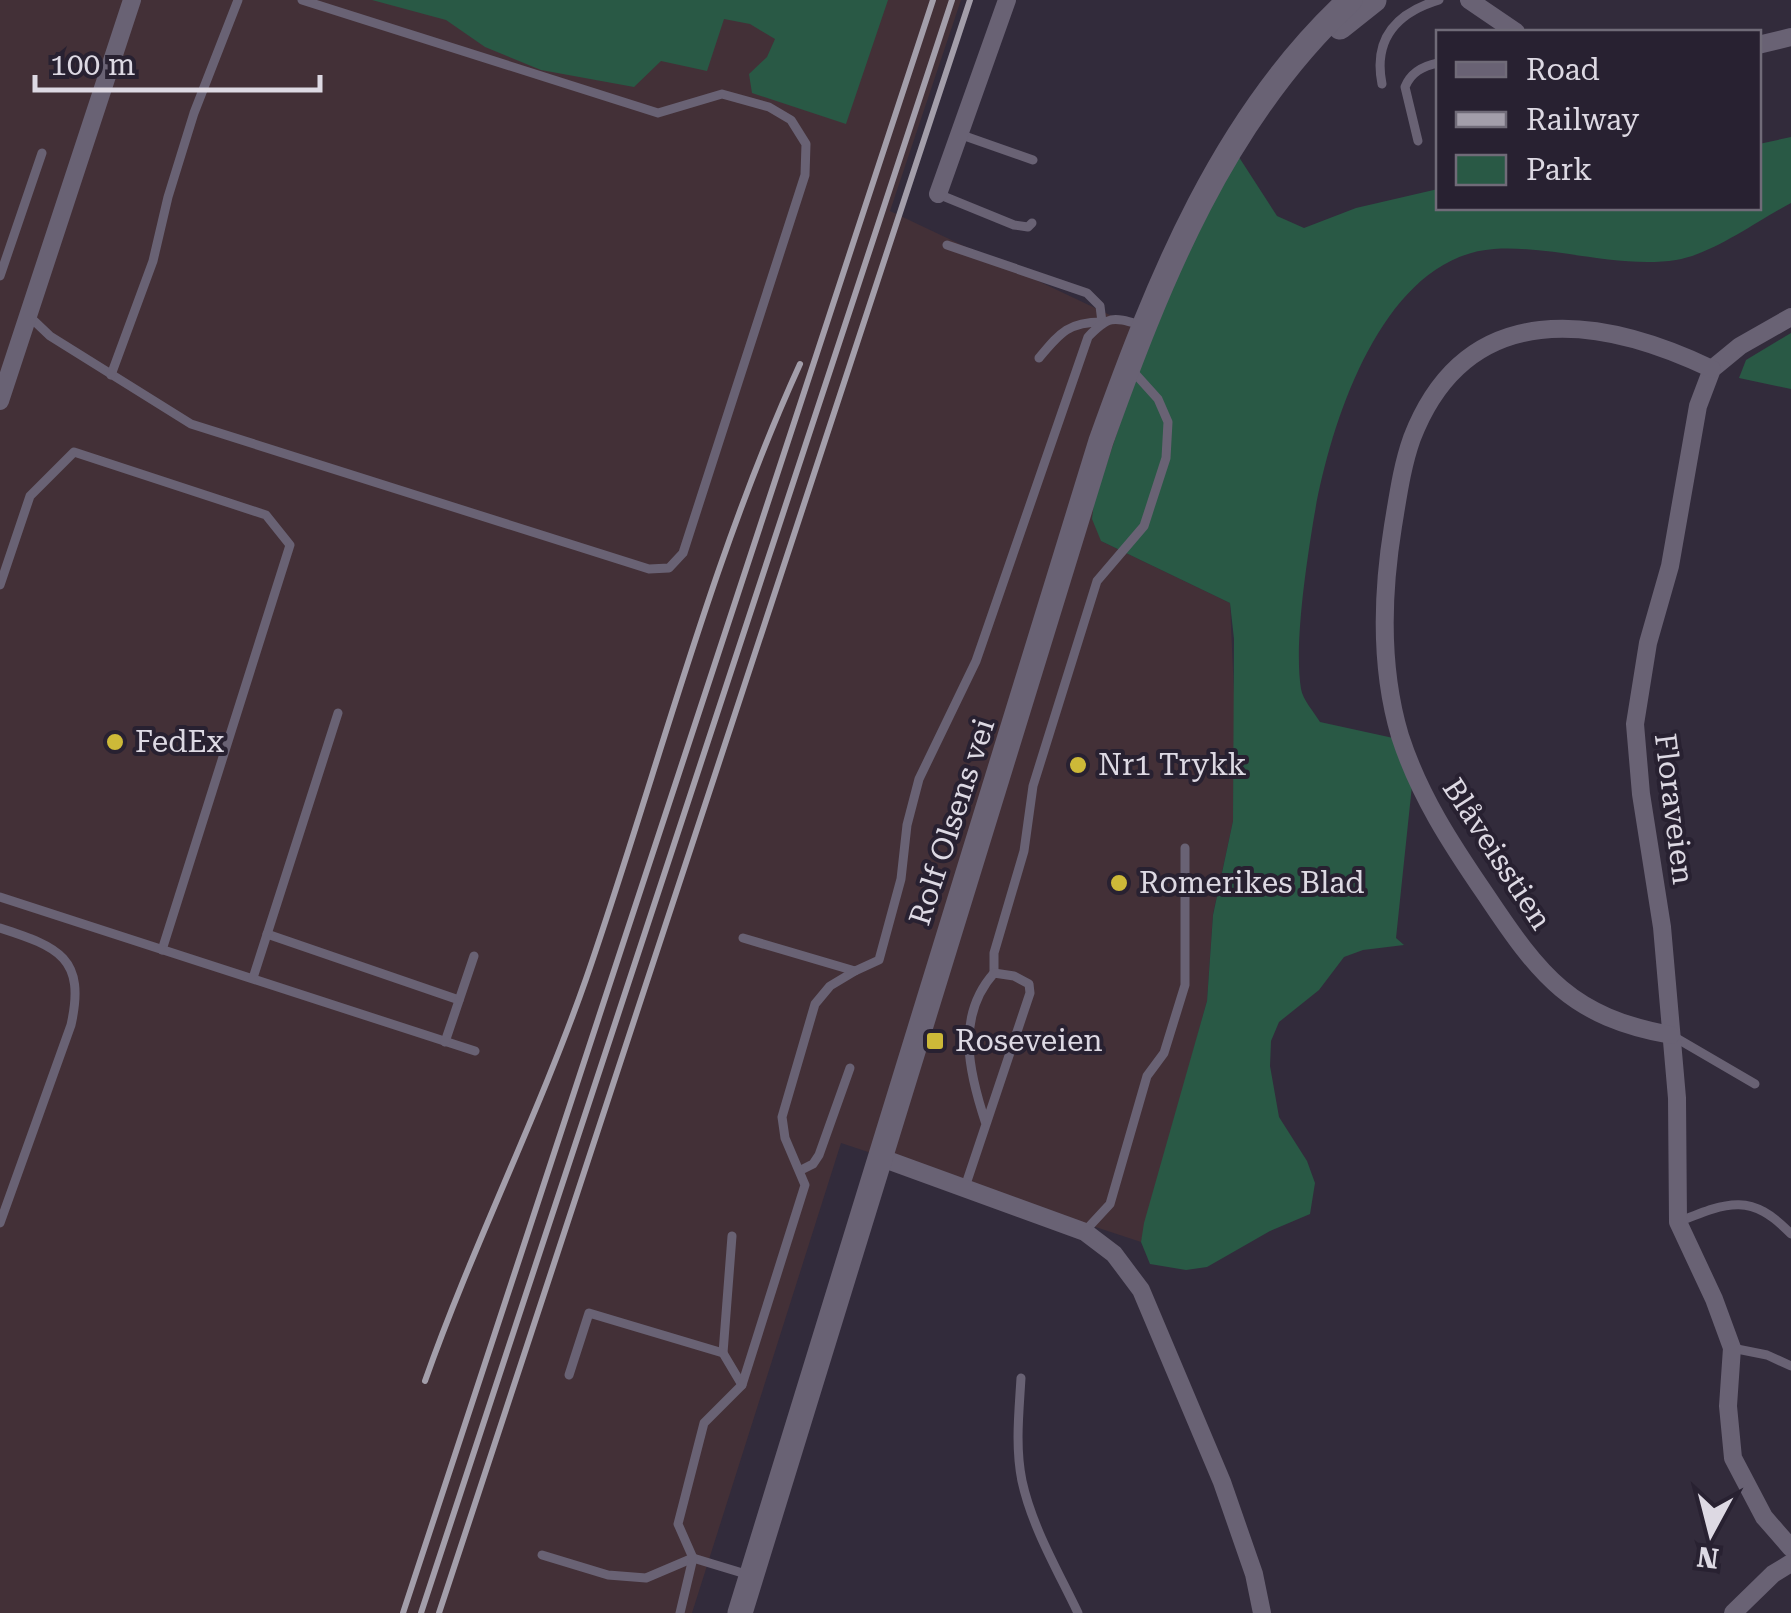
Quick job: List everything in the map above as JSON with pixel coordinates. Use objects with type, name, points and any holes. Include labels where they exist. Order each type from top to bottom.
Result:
[{"type":"main road","name":"Rolf Olsens vei","points":[[740,1613],[1101,441],[1143,326],[1210,184],[1254,111],[1350,0]]},
{"type":"main road","name":"Rolf Olsens vei","points":[[1283,76],[1374,0]]},
{"type":"street","points":[[0,401],[132,0]]},
{"type":"street","points":[[938,194],[1006,0]]},
{"type":"street","points":[[1469,0],[1513,30]]},
{"type":"street","points":[[1761,44],[1791,38]]},
{"type":"street","points":[[1712,369],[1740,346],[1791,317]]},
{"type":"street","name":"Blåveisstien","points":[[1671,1035],[1632,1028],[1592,1012],[1568,997],[1514,936],[1449,841],[1424,796],[1400,734],[1385,651],[1386,579],[1400,484],[1414,434],[1427,406],[1481,350],[1517,332],[1558,326],[1606,332],[1664,349],[1712,369]]},
{"type":"street","name":"Floraveien","points":[[1712,369],[1698,406],[1670,566],[1648,643],[1635,724],[1641,794],[1662,927],[1677,1098],[1678,1222],[1732,1348],[1728,1406],[1732,1458],[1764,1517],[1791,1548]]},
{"type":"street","points":[[879,1156],[1084,1232],[1114,1254],[1141,1290],[1222,1482],[1254,1574],[1262,1613]]},
{"type":"street","points":[[1734,1613],[1772,1574],[1791,1564]]},
{"type":"lane","points":[[111,374],[153,261],[194,113],[238,0]]},
{"type":"lane","points":[[28,315],[50,336],[191,424],[649,569],[668,568],[683,553],[805,175],[806,144],[790,120],[769,107],[722,94],[658,113],[302,0]]},
{"type":"lane","points":[[1382,84],[1378,59],[1386,34],[1402,19],[1439,0]]},
{"type":"lane","points":[[1418,141],[1405,87],[1421,68],[1436,64]]},
{"type":"lane","points":[[959,134],[1034,160]]},
{"type":"lane","points":[[0,276],[42,154]]},
{"type":"lane","points":[[938,194],[1014,225],[1032,224]]},
{"type":"lane","points":[[946,246],[1087,293],[1100,306],[1102,322]]},
{"type":"lane","points":[[1039,358],[1062,331],[1084,322],[1115,317],[1143,326]]},
{"type":"lane","points":[[680,1613],[693,1558],[678,1524],[704,1424],[742,1384],[805,1184],[785,1138],[782,1117],[816,1004],[830,986],[879,960],[901,879],[907,825],[919,780],[976,661],[1088,337],[1102,322]]},
{"type":"lane","points":[[986,1124],[967,1054],[970,1029],[983,985],[994,973],[994,952],[1024,851],[1033,786],[1097,581],[1144,526],[1166,458],[1168,422],[1158,399],[1128,366]]},
{"type":"lane","points":[[0,585],[30,496],[74,452],[266,514],[290,545],[162,950]]},
{"type":"lane","points":[[950,688],[961,694]]},
{"type":"lane","points":[[252,978],[338,713]]},
{"type":"lane","points":[[1084,1232],[1110,1204],[1146,1076],[1164,1053],[1184,985],[1185,848]]},
{"type":"lane","points":[[0,897],[475,1052]]},
{"type":"lane","points":[[0,928],[34,939],[64,958],[76,976],[76,1001],[71,1025],[0,1223]]},
{"type":"lane","points":[[266,934],[459,1000]]},
{"type":"lane","points":[[744,938],[855,972]]},
{"type":"lane","points":[[445,1042],[474,956]]},
{"type":"lane","points":[[965,1186],[1030,992],[1029,984],[1014,976],[994,973]]},
{"type":"lane","points":[[1671,1035],[1755,1084]]},
{"type":"lane","points":[[801,1170],[819,1154],[850,1068]]},
{"type":"lane","points":[[1678,1222],[1720,1208],[1754,1205],[1791,1234]]},
{"type":"lane","points":[[732,1236],[723,1353],[742,1384]]},
{"type":"lane","points":[[570,1374],[589,1313],[723,1353]]},
{"type":"lane","points":[[1732,1348],[1791,1366]]},
{"type":"lane","points":[[1021,1378],[1018,1454],[1022,1483],[1034,1520],[1078,1613]]},
{"type":"lane","points":[[542,1555],[608,1575],[646,1578],[693,1558],[751,1576]]},
{"type":"shaded area","points":[[0,0],[961,0],[890,211],[1150,334],[1105,472],[1101,541],[1230,603],[1235,716],[1233,821],[1213,914],[1207,1001],[1141,1242],[841,1143],[692,1613],[0,1613]]},
{"type":"green space","points":[[372,0],[888,0],[846,124],[752,93],[749,74],[767,57],[775,39],[750,24],[724,19],[707,71],[661,61],[634,87],[541,70],[485,47],[446,20]]},
{"type":"green space","points":[[1791,137],[1791,203],[1720,244],[1690,257],[1654,262],[1516,249],[1494,249],[1454,259],[1420,282],[1391,315],[1366,354],[1347,398],[1320,485],[1304,584],[1299,671],[1302,693],[1320,722],[1407,741],[1413,776],[1396,938],[1404,945],[1363,950],[1344,957],[1319,990],[1279,1022],[1271,1041],[1270,1066],[1279,1117],[1307,1161],[1315,1183],[1310,1214],[1270,1231],[1207,1267],[1186,1270],[1150,1264],[1141,1242],[1144,1223],[1207,1001],[1213,915],[1233,821],[1234,639],[1230,603],[1101,541],[1092,519],[1094,502],[1150,334],[1235,151],[1277,216],[1304,228],[1356,208],[1436,189],[1436,210],[1761,210],[1761,144]]},
{"type":"green space","points":[[1791,333],[1791,389],[1739,378],[1746,360]]},
{"type":"railway","points":[[403,1613],[933,0]]},
{"type":"railway","points":[[421,1613],[952,0]]},
{"type":"railway","points":[[439,1613],[970,0]]},
{"type":"railway","points":[[425,1381],[586,979],[711,592],[800,364]]},
{"type":"place","name":"FedEx","points":[[115,742]]},
{"type":"place","name":"Nr1 Trykk","points":[[1078,765]]},
{"type":"place","name":"Romerikes Blad","points":[[1119,883]]},
{"type":"place","name":"Roseveien","points":[[935,1041]]}]
